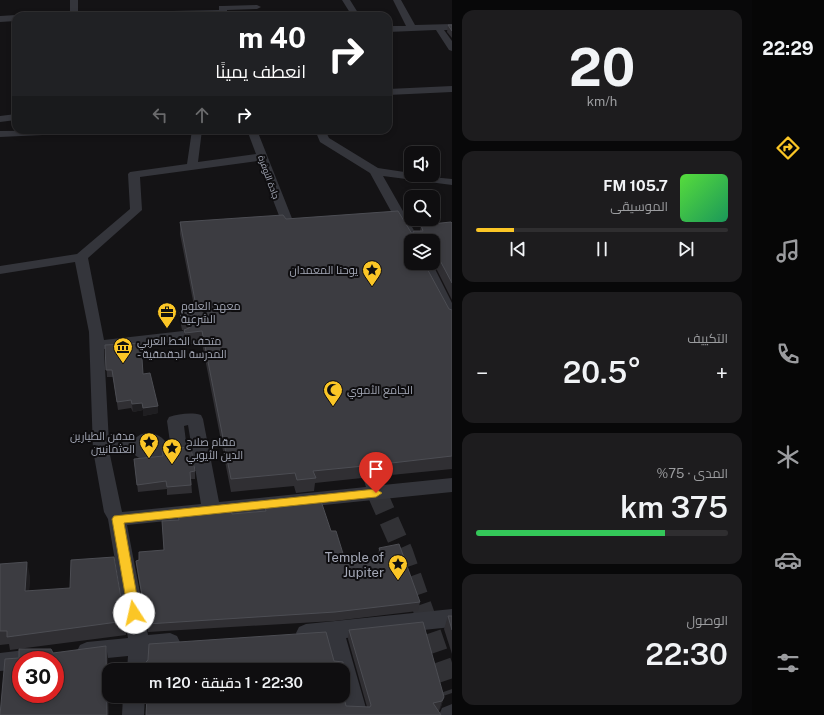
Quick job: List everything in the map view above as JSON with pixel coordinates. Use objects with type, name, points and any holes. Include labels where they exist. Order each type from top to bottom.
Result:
[{"type":"street","points":[[74,0],[74,12]]},
{"type":"street","points":[[346,0],[354,12]]},
{"type":"street","points":[[397,0],[412,28]]},
{"type":"street","points":[[148,12],[257,7]]},
{"type":"street","points":[[0,20],[12,18]]},
{"type":"street","points":[[438,27],[452,48]]},
{"type":"street","points":[[392,29],[452,27]]},
{"type":"street","points":[[392,92],[452,88]]},
{"type":"street","points":[[0,118],[12,117]]},
{"type":"street","points":[[0,134],[12,133]]},
{"type":"street","points":[[192,166],[196,134]]},
{"type":"street","name":"جادة النوفرة","points":[[253,134],[288,225],[304,223]]},
{"type":"street","points":[[322,134],[324,140],[375,171],[452,182]]},
{"type":"street","points":[[0,270],[81,257],[136,210],[134,174],[262,157]]},
{"type":"street","points":[[375,171],[409,234]]},
{"type":"street","points":[[384,218],[400,217]]},
{"type":"street","points":[[417,234],[423,231]]},
{"type":"street","points":[[81,257],[96,332],[101,450],[113,512],[117,519],[139,644],[138,663]]},
{"type":"street","points":[[428,270],[452,317]]},
{"type":"street","points":[[96,345],[183,336]]},
{"type":"street","points":[[101,450],[139,446],[143,453],[150,454],[157,452],[160,445],[179,446],[176,423],[195,419],[210,502],[210,510]]},
{"type":"street","points":[[117,519],[210,510],[374,485],[452,485]]},
{"type":"street","points":[[287,634],[334,631],[452,618]]},
{"type":"street","points":[[334,631],[357,715]]},
{"type":"street","points":[[69,653],[139,644],[186,641]]},
{"type":"street","points":[[0,662],[12,660]]},
{"type":"street","points":[[133,715],[134,703]]},
{"type":"building","points":[[448,25],[452,25],[452,31]]},
{"type":"building","name":"الجامع الأموي","points":[[398,211],[404,221],[404,226],[407,226],[412,234],[404,234],[404,270],[428,270],[449,309],[452,310],[452,456],[383,464],[380,458],[374,457],[366,459],[364,466],[313,471],[316,478],[297,480],[295,473],[231,479],[202,331],[185,333],[184,330],[189,328],[191,323],[188,319],[181,317],[180,312],[197,311],[180,222],[283,215],[286,219]]},
{"type":"building","name":"الجامع الأموي","points":[[440,223],[452,223],[452,283],[440,260],[440,234],[412,234],[414,231],[423,231],[421,226],[440,226]]},
{"type":"building","points":[[141,343],[143,374],[150,373],[158,406],[143,408],[142,403],[132,404],[131,400],[117,402],[112,370],[106,370],[105,345]]},
{"type":"building","points":[[190,440],[195,471],[190,472],[191,485],[167,487],[166,481],[137,485],[134,459],[163,456],[162,450],[168,443],[172,447],[179,449],[185,447]]},
{"type":"building","points":[[320,498],[331,531],[336,531],[345,560],[383,559],[379,548],[399,544],[420,602],[335,612],[147,624],[136,561],[139,560],[139,552],[164,550],[162,521],[179,520],[178,514],[231,509],[232,514],[266,511],[265,507],[302,503],[301,500]]},
{"type":"building","points":[[114,557],[125,621],[7,637],[7,631],[0,631],[0,564],[27,562],[25,591],[70,588],[71,560]]},
{"type":"building","points":[[448,616],[452,616],[452,630]]},
{"type":"building","points":[[423,622],[444,697],[442,701],[433,703],[441,715],[146,715],[147,703],[345,703],[346,706],[370,707],[371,705],[349,630]]},
{"type":"building","points":[[326,632],[334,661],[343,663],[146,663],[148,660],[149,644]]},
{"type":"building","points":[[106,646],[106,663],[102,663],[102,703],[107,703],[107,715],[0,715],[5,659],[12,658],[12,703],[64,703],[64,652]]},
{"type":"building","points":[[19,649],[51,649],[52,651],[19,651]]},
{"type":"tunnel","points":[[377,493],[403,552],[452,693]]},
{"type":"place","name":"يوحنا المعمدان","points":[[372,287]]},
{"type":"place","name":"معهد العلوم الشرعية","points":[[167,329]]},
{"type":"place","name":"متحف الخط العربي - المدرسة الجقمقية","points":[[123,364]]},
{"type":"place","name":"الجامع الأموي","points":[[333,407]]},
{"type":"place","name":"مدفن الطيارين العثمانيين","points":[[149,459]]},
{"type":"place","name":"مقام صلاح الدين الأيوبي","points":[[172,465]]},
{"type":"place","name":"Temple of Jupiter","points":[[398,581]]},
{"type":"route","points":[[134,613],[117,519],[376,493]]}]
